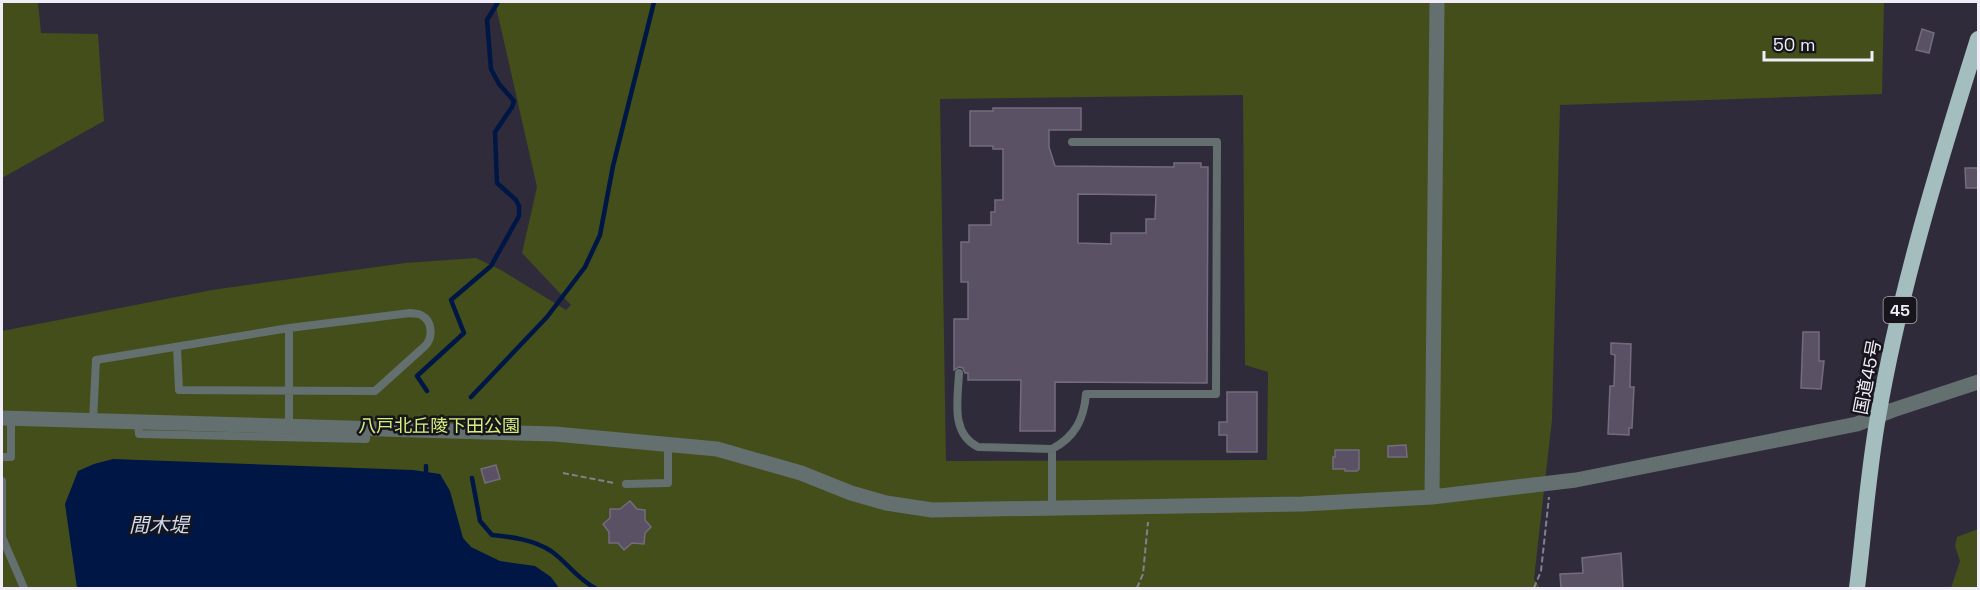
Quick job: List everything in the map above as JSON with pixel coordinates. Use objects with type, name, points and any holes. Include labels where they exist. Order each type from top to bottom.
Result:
[{"type":"highway","name":"国道45号","points":[[1857,588],[1878,416],[1896,324],[1978,39]]},
{"type":"street","points":[[1432,497],[1437,2]]},
{"type":"street","points":[[6,418],[555,434],[717,449],[801,473],[851,493],[886,503],[932,510],[1150,507],[1303,504],[1432,497],[1576,480],[1857,424],[1978,382]]},
{"type":"lane","points":[[959,373],[958,423],[969,443],[978,447],[1052,449],[1065,442],[1076,428],[1085,412],[1086,394],[1216,394],[1217,142],[1072,142]]},
{"type":"lane","points":[[93,421],[96,360],[289,328],[410,313],[421,315],[428,321],[431,332],[431,340],[375,391],[179,390],[177,347]]},
{"type":"lane","points":[[289,328],[289,427]]},
{"type":"lane","points":[[2,457],[11,458],[6,418]]},
{"type":"lane","points":[[138,422],[139,434],[366,439],[366,429]]},
{"type":"lane","points":[[626,484],[668,483],[668,444]]},
{"type":"lane","points":[[1052,449],[1052,508]]},
{"type":"lane","points":[[2,481],[2,538],[24,588]]},
{"type":"path","points":[[563,473],[626,484]]},
{"type":"path","points":[[1534,588],[1540,571],[1550,483]]},
{"type":"path","points":[[1137,588],[1143,574],[1150,507]]},
{"type":"green space","points":[[2,2],[38,2],[41,33],[98,34],[104,121],[2,178]]},
{"type":"green space","name":"八戸北丘陵下田公園","points":[[495,2],[1884,2],[1882,94],[1560,105],[1552,420],[1534,579],[1540,588],[2,588],[2,331],[212,290],[405,263],[476,258],[501,270],[566,310],[571,305],[522,253],[537,187]],"holes":[[[1243,95],[1245,365],[1268,372],[1267,460],[946,461],[940,99]]]},
{"type":"green space","points":[[1978,529],[1978,588],[1951,588],[1960,561],[1955,546],[1957,537]]},
{"type":"water","name":"間木堤","points":[[113,459],[413,470],[440,474],[450,491],[463,538],[471,547],[500,561],[535,566],[551,577],[559,588],[77,588],[65,504],[78,471]]},
{"type":"building","points":[[1922,29],[1934,33],[1929,53],[1916,50]]},
{"type":"building","points":[[993,108],[1081,108],[1081,130],[1049,130],[1049,147],[1055,166],[1174,167],[1174,163],[1201,163],[1201,167],[1208,167],[1207,383],[1055,382],[1055,431],[1020,431],[1021,380],[968,380],[968,373],[965,373],[963,368],[959,367],[954,370],[954,319],[968,319],[968,282],[961,282],[961,242],[969,242],[969,225],[991,225],[991,212],[995,212],[995,200],[1003,200],[1003,149],[993,149],[993,146],[970,146],[970,111],[993,111]],"holes":[[[1078,194],[1156,195],[1155,219],[1146,219],[1146,233],[1111,233],[1111,244],[1078,243]]]},
{"type":"building","points":[[1965,168],[1978,168],[1978,188],[1966,188]]},
{"type":"building","points":[[1803,332],[1819,332],[1819,361],[1824,361],[1821,389],[1801,388]]},
{"type":"building","points":[[1611,343],[1631,344],[1630,387],[1634,387],[1632,428],[1629,428],[1629,435],[1608,434],[1610,386],[1614,386],[1615,355],[1611,354]]},
{"type":"building","points":[[1227,392],[1257,392],[1257,452],[1227,452],[1227,435],[1219,435],[1219,422],[1227,422]]},
{"type":"building","points":[[1406,445],[1407,457],[1388,457],[1388,446]]},
{"type":"building","points":[[1335,450],[1359,450],[1359,469],[1345,471],[1345,469],[1333,469]]},
{"type":"building","points":[[496,465],[500,479],[485,483],[481,469]]},
{"type":"building","points":[[630,501],[637,509],[645,510],[645,520],[651,527],[645,533],[644,544],[632,543],[624,550],[618,543],[609,543],[609,532],[603,524],[610,518],[610,509],[620,509]]},
{"type":"building","points":[[1621,553],[1623,588],[1561,588],[1560,574],[1583,573],[1582,558]]},
{"type":"waterway","points":[[427,391],[417,376],[464,333],[451,300],[491,266],[519,216],[519,206],[516,200],[497,183],[495,132],[514,101],[499,84],[491,69],[487,20],[498,2]]},
{"type":"waterway","points":[[471,397],[547,317],[585,267],[600,235],[613,166],[654,2]]},
{"type":"waterway","points":[[426,466],[426,478]]},
{"type":"waterway","points":[[472,478],[480,521],[492,535],[523,540],[544,547],[557,555],[582,580],[595,588]]}]
